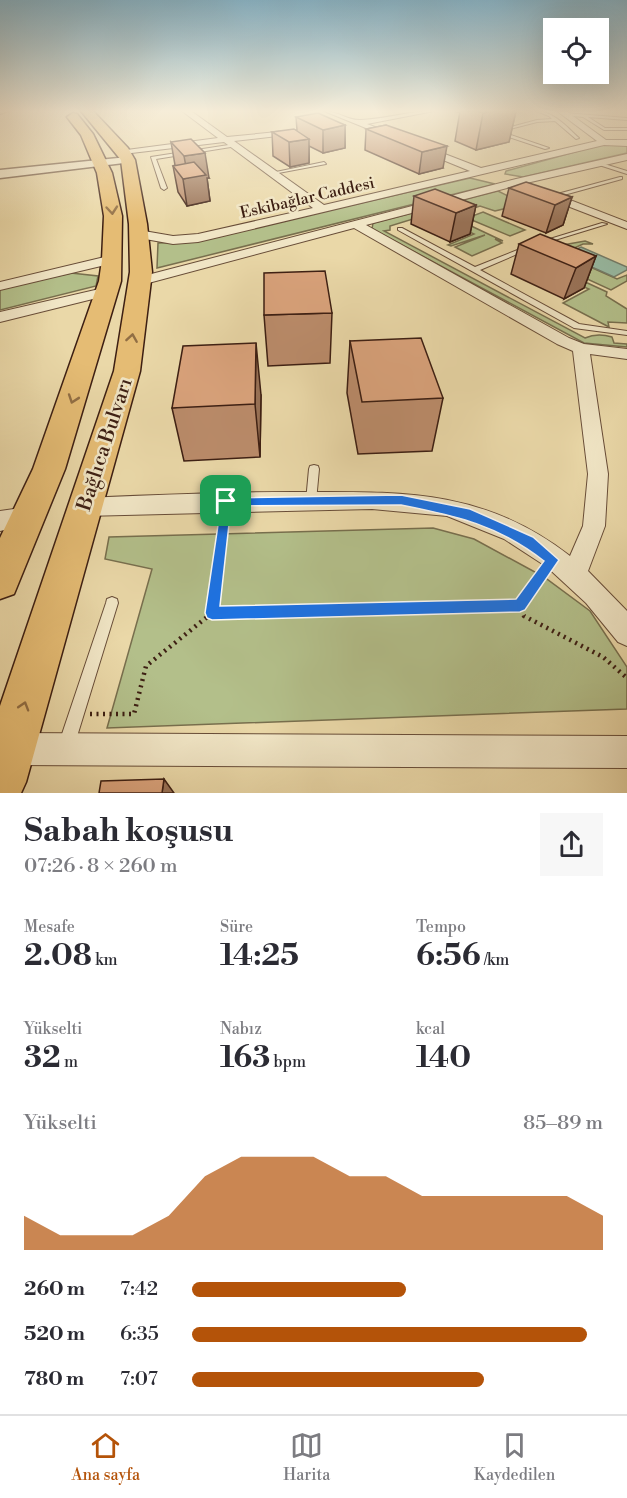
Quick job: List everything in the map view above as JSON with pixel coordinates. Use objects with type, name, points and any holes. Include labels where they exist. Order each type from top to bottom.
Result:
[{"type":"main road","name":"Bağlıca Bulvarı","points":[[103,148],[112,157]]},
{"type":"main road","name":"Bağlıca Bulvarı","points":[[0,782],[127,371],[141,280],[138,234],[107,148]]},
{"type":"main road","name":"Bağlıca Bulvarı","points":[[0,581],[49,469],[108,291],[113,259],[113,212],[109,189],[112,157]]},
{"type":"street","points":[[0,172],[189,148]]},
{"type":"street","points":[[239,148],[322,209]]},
{"type":"street","points":[[422,148],[627,226]]},
{"type":"street","name":"Eskibağlar Caddesi","points":[[138,234],[173,240],[198,238],[580,148]]},
{"type":"street","points":[[141,280],[508,182],[627,156]]},
{"type":"street","points":[[508,182],[533,195],[627,233]]},
{"type":"street","points":[[356,224],[563,341],[581,348],[627,354]]},
{"type":"street","points":[[0,286],[113,259]]},
{"type":"street","points":[[0,317],[108,291]]},
{"type":"street","points":[[574,575],[594,526],[598,474],[581,348]]},
{"type":"street","points":[[84,507],[226,501],[401,500],[465,512],[528,541],[574,575],[590,588],[627,633]]},
{"type":"street","points":[[0,521],[28,516]]},
{"type":"street","points":[[11,749],[627,752]]},
{"type":"lane","points":[[164,188],[153,158],[206,148]]},
{"type":"lane","points":[[273,173],[324,163]]},
{"type":"lane","points":[[598,163],[627,173]]},
{"type":"lane","points":[[552,197],[620,178]]},
{"type":"lane","points":[[474,270],[536,244],[604,224]]},
{"type":"lane","points":[[399,228],[577,326],[627,333]]},
{"type":"lane","points":[[311,501],[314,469]]},
{"type":"lane","points":[[65,750],[112,603]]},
{"type":"path","points":[[212,613],[226,501]]},
{"type":"path","points":[[520,605],[553,560]]},
{"type":"path","points":[[77,714],[134,714],[146,666],[212,613],[520,605]]},
{"type":"path","points":[[520,605],[524,616],[603,657],[627,678]]},
{"type":"shaded area","points":[[589,148],[627,148],[627,153],[523,177],[505,174],[506,171]]},
{"type":"shaded area","points":[[470,178],[495,184],[157,268],[158,243],[191,242]]},
{"type":"shaded area","points":[[498,191],[524,204],[495,211],[480,206],[450,216],[503,241],[495,239],[502,243],[472,256],[455,247],[485,235],[448,245],[474,234],[429,214],[390,226],[390,230],[384,231],[585,338],[595,335],[608,336],[612,337],[614,343],[627,344],[627,347],[584,343],[372,229],[373,223]]},
{"type":"shaded area","points":[[483,212],[525,230],[510,236],[467,218]]},
{"type":"shaded area","points":[[585,241],[593,244],[583,244],[561,254],[617,279],[627,275],[627,281],[611,290],[533,254],[540,249]]},
{"type":"shaded area","points":[[581,247],[627,267],[627,270],[614,277],[565,255]]},
{"type":"shaded area","points":[[531,257],[607,292],[606,296],[627,309],[627,323],[608,322],[609,327],[563,303],[589,289],[522,260]]},
{"type":"shaded area","points":[[71,273],[98,276],[96,286],[0,310],[0,289]]},
{"type":"shaded area","points":[[433,528],[474,539],[544,577],[590,611],[627,667],[627,709],[107,728],[152,569],[105,559],[109,537]]},
{"type":"building","points":[[177,148],[200,148],[205,153],[184,156]]},
{"type":"building","points":[[412,148],[439,148],[422,152]]},
{"type":"building","points":[[194,162],[206,175],[183,179],[173,166]]},
{"type":"building","points":[[526,182],[572,197],[555,205],[509,188]]},
{"type":"building","points":[[435,189],[476,205],[456,213],[414,196]]},
{"type":"building","points":[[540,234],[596,256],[576,268],[519,244]]},
{"type":"building","points":[[325,271],[332,313],[264,315],[264,273]]},
{"type":"building","points":[[421,338],[443,398],[362,402],[350,341]]},
{"type":"building","points":[[256,343],[255,404],[172,408],[183,346]]},
{"type":"building","points":[[164,779],[162,793],[99,793],[101,781]]},
{"type":"route","points":[[401,500],[465,512],[528,541],[553,560],[520,605],[212,613],[226,501],[401,500]]}]
